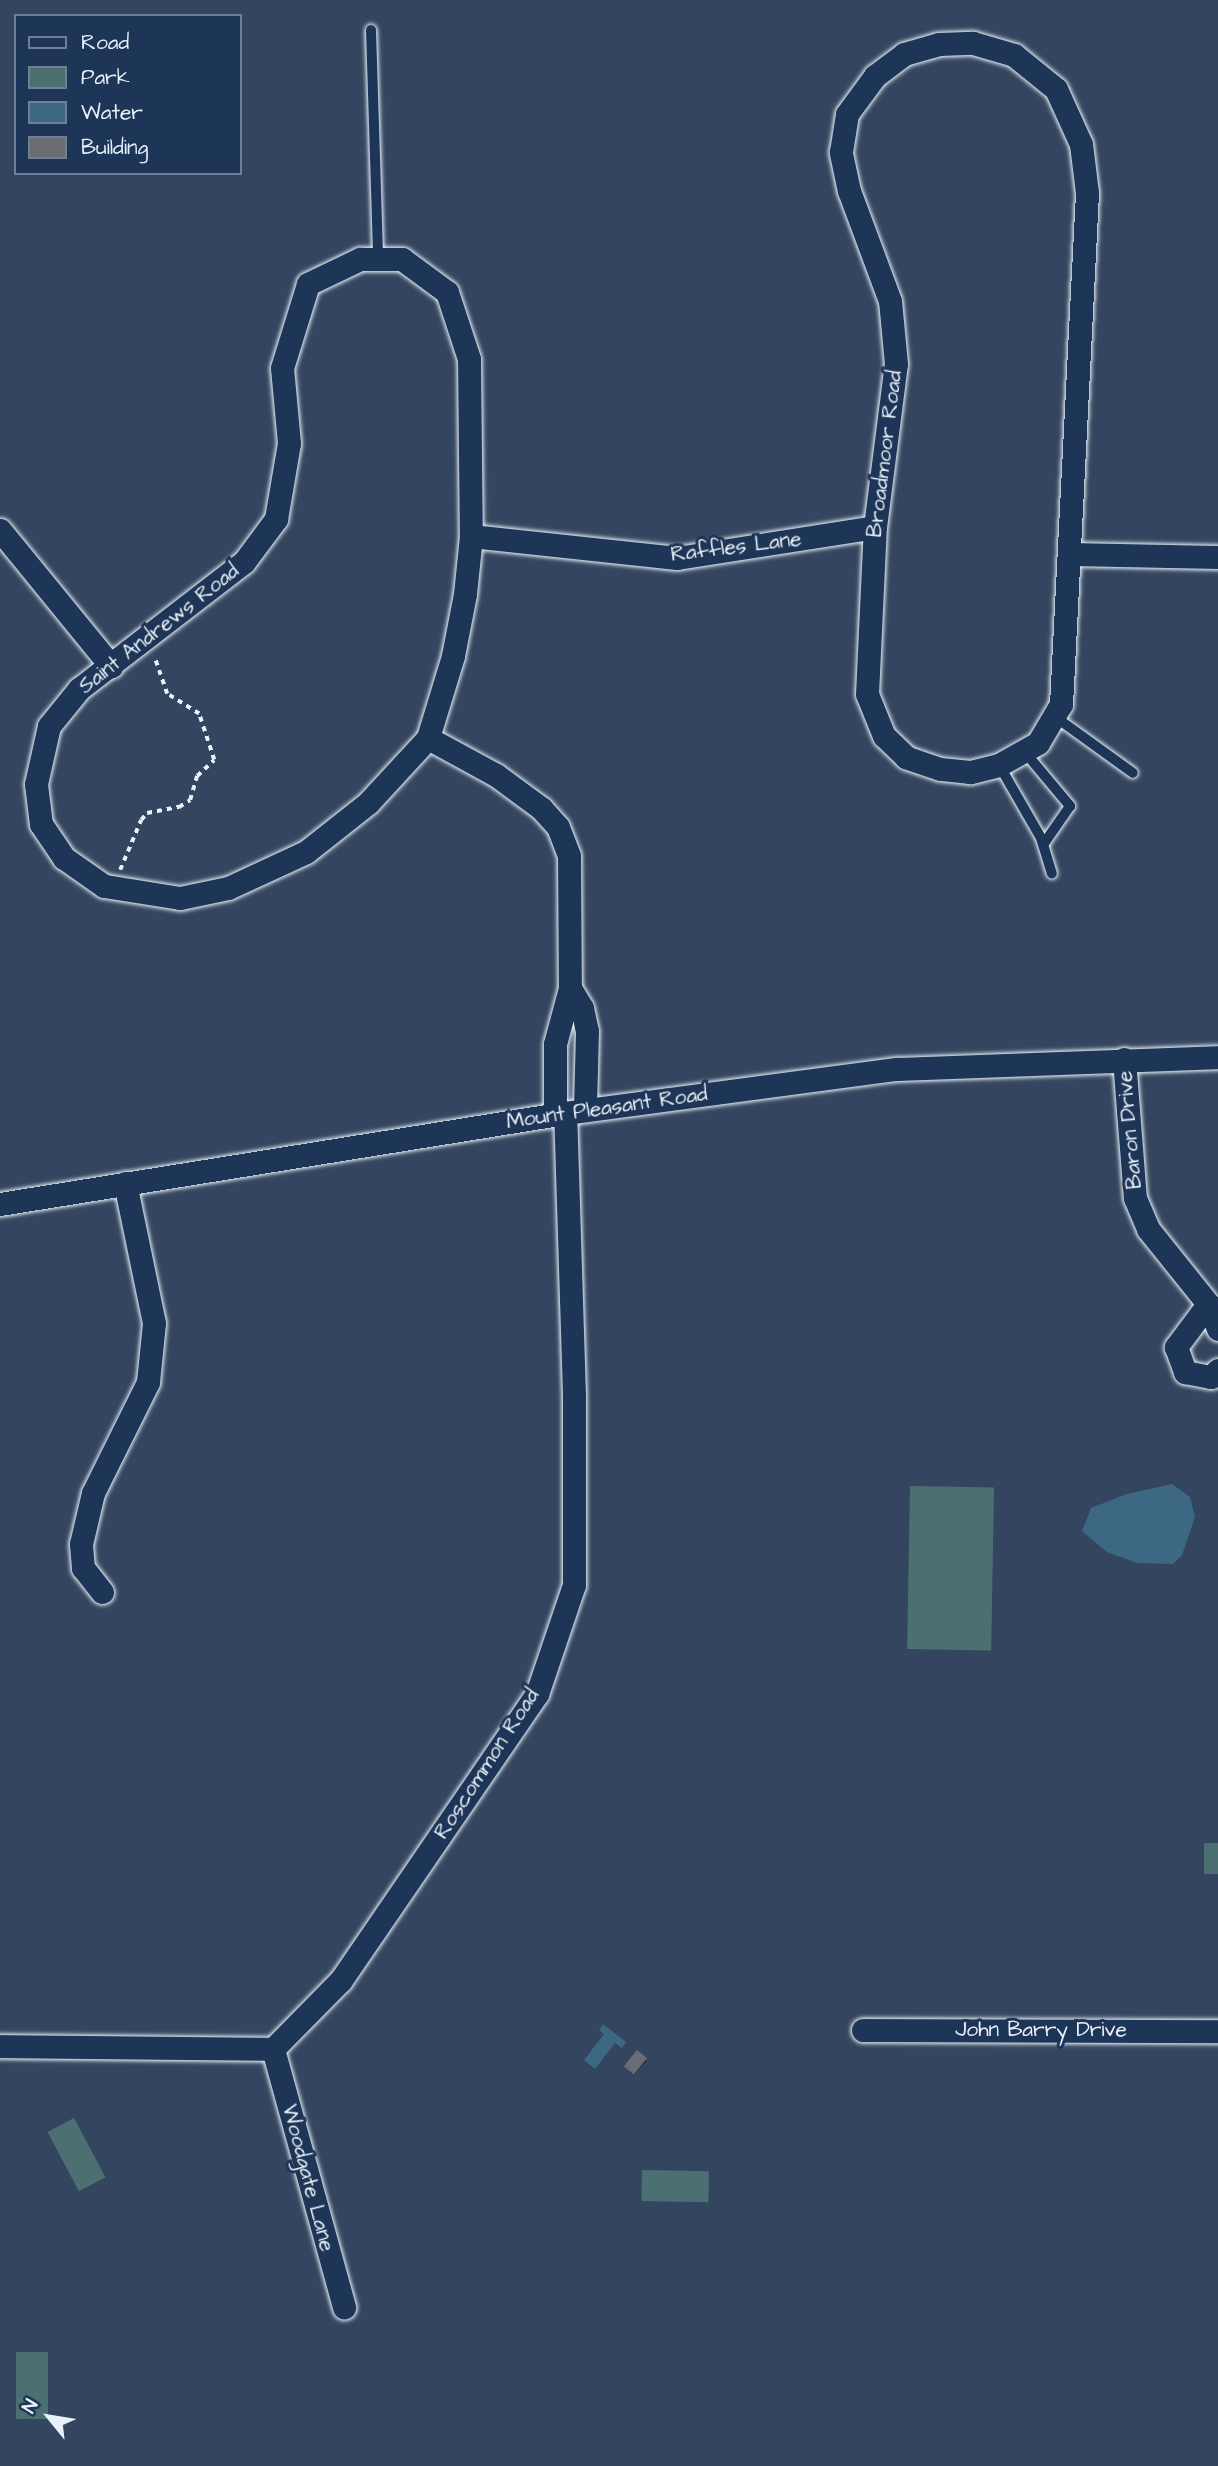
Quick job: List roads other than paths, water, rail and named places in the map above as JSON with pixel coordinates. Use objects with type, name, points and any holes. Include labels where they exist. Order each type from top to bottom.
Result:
[{"type":"street","name":"Broadmoor Road","points":[[972,43],[1014,55],[1038,71],[1071,113],[1081,144],[1087,194],[1069,554],[1060,704],[1038,743],[999,765],[970,772],[940,769],[906,757],[884,736],[867,694],[875,527],[896,364],[890,301],[849,191],[841,152],[846,114],[875,76],[904,54],[939,44],[972,43]]},
{"type":"street","name":"Saint Andrews Road","points":[[360,259],[402,259],[447,292],[469,359],[471,536],[453,656],[428,738],[368,803],[306,852],[228,888],[180,898],[114,889],[64,858],[41,824],[36,784],[49,726],[79,690],[244,562],[276,519],[289,443],[282,368],[308,284],[360,259]]},
{"type":"street","name":"Raffles Lane","points":[[471,536],[677,558],[875,527]]},
{"type":"street","points":[[0,530],[111,666]]},
{"type":"street","points":[[1069,554],[1216,556]]},
{"type":"street","points":[[428,738],[513,786],[558,827],[569,856],[570,988],[555,1044],[568,1113]]},
{"type":"street","points":[[568,1113],[587,1031],[582,1008],[570,988]]},
{"type":"street","name":"Mount Pleasant Road","points":[[0,1204],[568,1113],[896,1069],[1218,1057]]},
{"type":"street","name":"Baron Drive","points":[[1124,1059],[1135,1198],[1147,1229],[1208,1304],[1218,1329]]},
{"type":"street","name":"Roscommon Road","points":[[272,2049],[341,1980],[537,1694],[574,1585],[574,1395],[568,1113]]},
{"type":"street","points":[[102,1592],[83,1569],[81,1544],[93,1493],[148,1382],[155,1323],[125,1183]]},
{"type":"street","points":[[1208,1304],[1176,1347],[1185,1372],[1211,1377],[1218,1370]]},
{"type":"street","name":"John Barry Drive","points":[[863,2030],[1218,2031]]},
{"type":"street","points":[[0,2046],[272,2049]]},
{"type":"street","name":"Woodgate Lane","points":[[272,2049],[344,2307]]},
{"type":"lane","points":[[371,30],[379,259]]},
{"type":"lane","points":[[1054,716],[1133,774]]},
{"type":"lane","points":[[1024,751],[1070,806],[1043,845]]},
{"type":"lane","points":[[999,765],[1043,845],[1052,873]]},
{"type":"water","points":[[1172,1484],[1190,1497],[1195,1517],[1182,1555],[1173,1564],[1137,1563],[1107,1552],[1082,1531],[1091,1508],[1127,1494]]},
{"type":"water","points":[[603,2024],[626,2042],[622,2048],[615,2043],[595,2069],[584,2060],[604,2034],[599,2030]]}]
